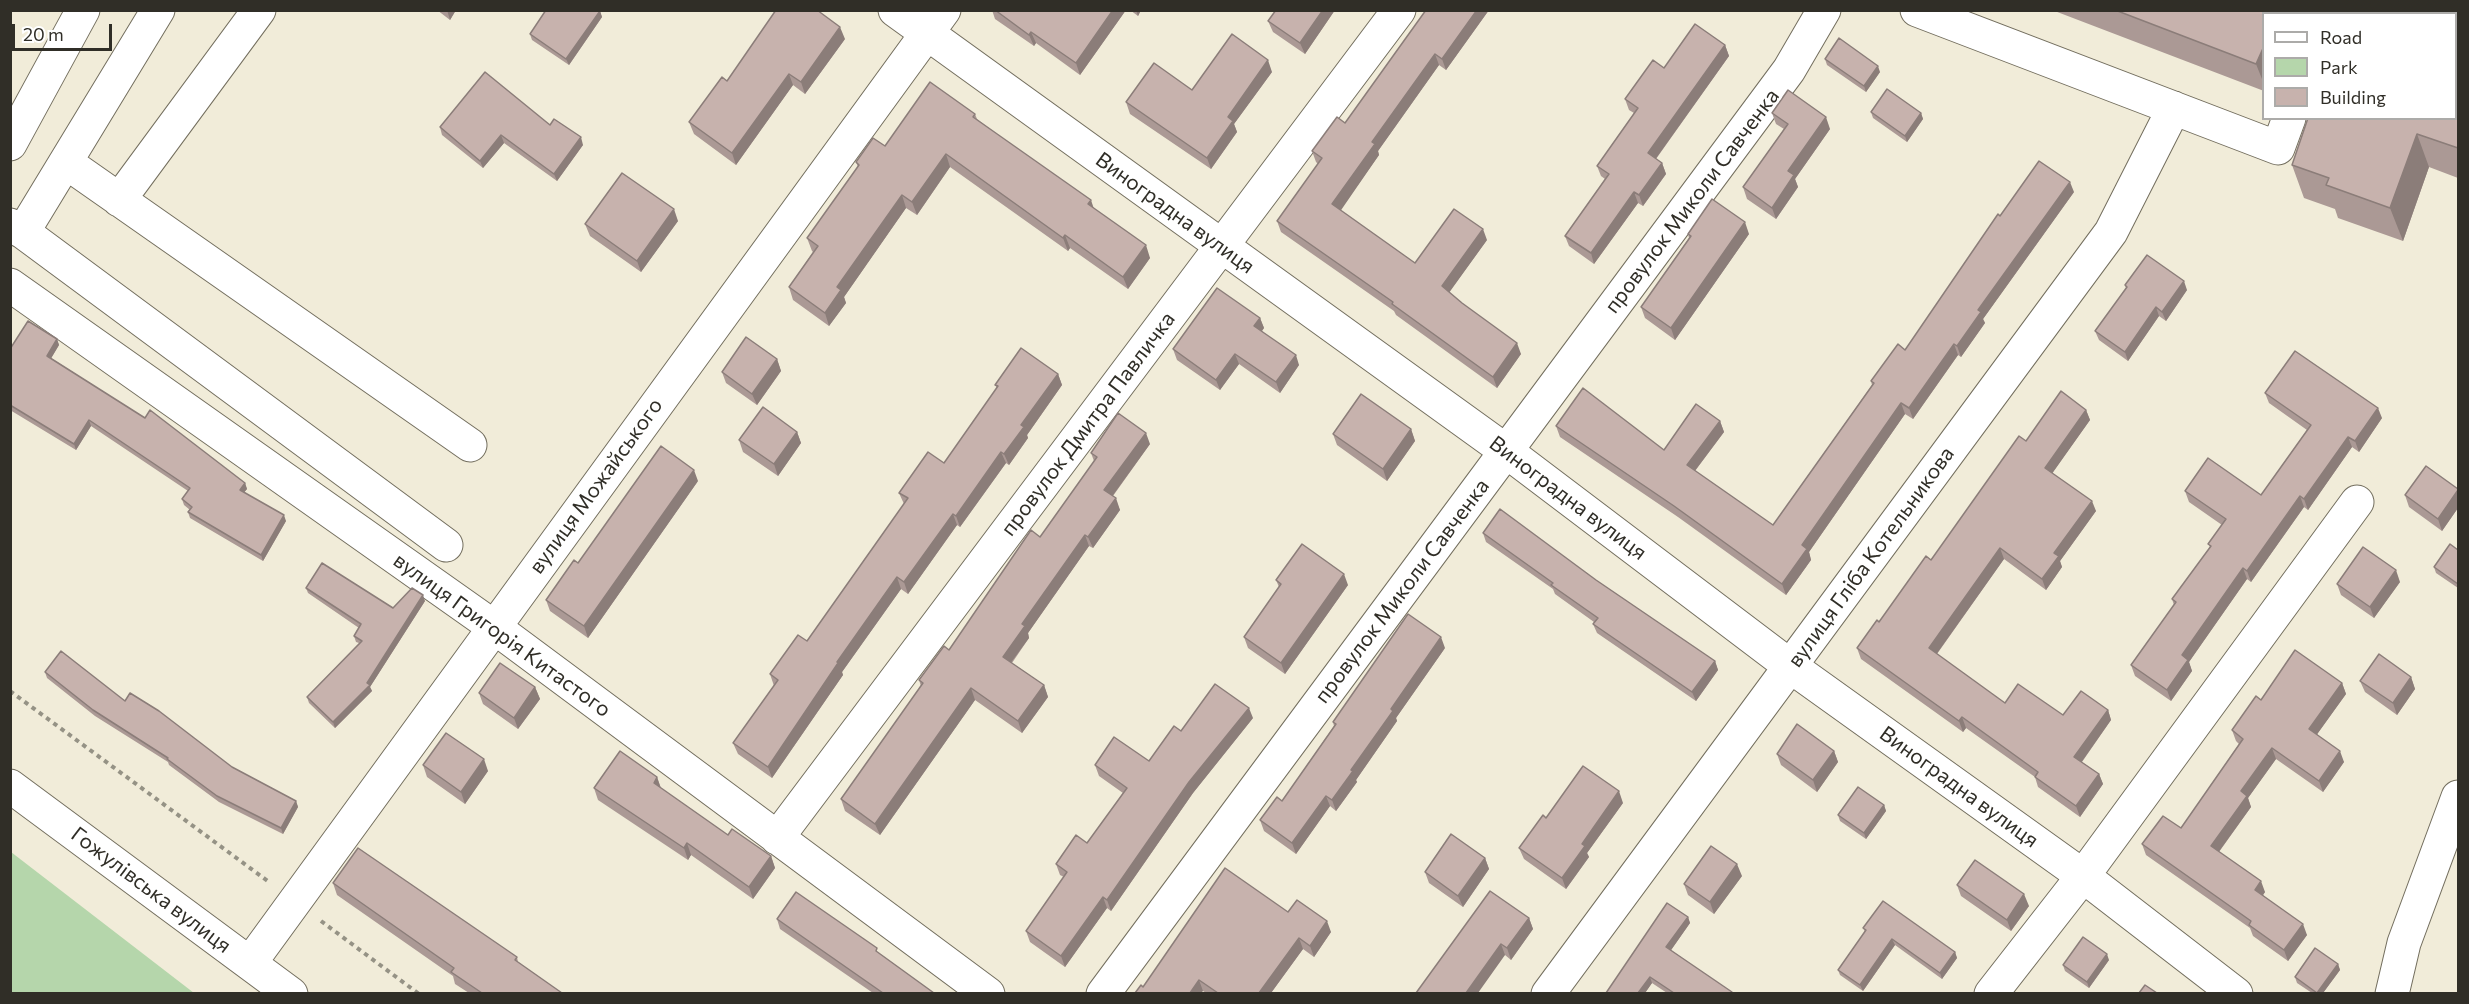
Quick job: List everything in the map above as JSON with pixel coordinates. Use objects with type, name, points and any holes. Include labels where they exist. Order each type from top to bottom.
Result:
[{"type":"street","points":[[10,144],[83,10]]},
{"type":"street","points":[[158,10],[67,164],[17,229],[446,544]]},
{"type":"street","points":[[119,200],[260,10]]},
{"type":"street","name":"Виноградна вулиця","points":[[895,10],[935,22],[1221,246],[1506,451],[1791,666],[2083,876],[2236,993]]},
{"type":"street","name":"провулок Дмитра Павличка","points":[[777,837],[1399,10]]},
{"type":"street","name":"провулок Миколи Савченка","points":[[1103,993],[1789,70],[1824,10]]},
{"type":"street","points":[[1917,10],[2278,148],[2288,120]]},
{"type":"street","name":"вулиця Можайського","points":[[250,963],[935,22]]},
{"type":"street","name":"вулиця Гліба Котельникова","points":[[1548,993],[2111,232],[2174,108]]},
{"type":"street","points":[[67,164],[470,445]]},
{"type":"street","name":"вулиця Григорія Китастого","points":[[10,285],[494,627],[988,993]]},
{"type":"street","points":[[1991,993],[2083,876],[2357,502]]},
{"type":"street","name":"Гожулівська вулиця","points":[[10,786],[291,993]]},
{"type":"street","points":[[2392,993],[2404,943],[2458,797]]},
{"type":"path","points":[[10,691],[419,993]]},
{"type":"green space","points":[[11,852],[194,993],[11,993]]},
{"type":"building","points":[[546,10],[600,11],[566,59],[530,34]]},
{"type":"building","points":[[776,10],[817,10],[840,27],[801,82],[789,74],[732,153],[689,122],[722,77],[727,81]]},
{"type":"building","points":[[995,10],[1113,10],[1076,63],[1031,32],[1029,35]]},
{"type":"building","points":[[1276,10],[1323,10],[1300,43],[1268,21]]},
{"type":"building","points":[[1426,10],[1477,10],[1442,59],[1435,54],[1372,142],[1375,144],[1332,204],[1415,263],[1454,209],[1483,229],[1442,286],[1517,343],[1493,377],[1392,304],[1393,302],[1277,221],[1322,158],[1312,151],[1337,117],[1345,123]]},
{"type":"building","points":[[2115,10],[2277,10],[2276,12],[2262,12],[2262,50],[2256,64]]},
{"type":"building","points":[[1695,24],[1725,45],[1648,153],[1662,163],[1639,195],[1634,192],[1591,253],[1565,236],[1609,174],[1597,166],[1638,108],[1625,99],[1653,60],[1664,68]]},
{"type":"building","points":[[1232,34],[1268,60],[1228,117],[1233,121],[1207,158],[1126,102],[1154,63],[1192,90]]},
{"type":"building","points":[[1839,38],[1878,66],[1864,86],[1825,59]]},
{"type":"building","points":[[485,72],[550,125],[554,119],[581,137],[554,174],[501,135],[480,161],[440,127]]},
{"type":"building","points":[[2458,74],[2458,148],[2417,134],[2390,208],[2326,185],[2329,178],[2292,165],[2307,120],[2457,120]]},
{"type":"building","points":[[930,82],[975,114],[973,117],[1091,200],[1088,204],[1146,245],[1123,277],[1065,235],[1063,238],[946,154],[912,202],[902,195],[837,287],[841,290],[825,313],[789,287],[818,246],[807,238],[859,165],[856,162],[873,138],[885,146]]},
{"type":"building","points":[[1887,89],[1921,113],[1905,136],[1871,112]]},
{"type":"building","points":[[1788,90],[1826,117],[1788,171],[1794,175],[1772,208],[1743,187],[1788,124],[1772,113]]},
{"type":"building","points":[[2039,161],[2070,182],[1978,310],[1981,312],[1957,346],[1954,344],[1909,408],[1901,403],[1802,545],[1807,549],[1782,584],[1674,506],[1556,426],[1583,388],[1664,450],[1696,404],[1720,421],[1687,465],[1773,525],[1874,383],[1871,381],[1898,344],[1905,350],[1998,214],[2000,216]]},
{"type":"building","points":[[622,173],[674,209],[637,261],[585,224]]},
{"type":"building","points":[[1712,199],[1745,222],[1671,328],[1641,307],[1691,236],[1688,234]]},
{"type":"building","points":[[2147,255],[2184,281],[2162,312],[2156,307],[2125,352],[2095,331]]},
{"type":"building","points":[[1217,288],[1260,318],[1254,326],[1296,355],[1276,382],[1235,354],[1216,380],[1173,349]]},
{"type":"building","points":[[28,321],[57,339],[47,356],[145,418],[150,410],[245,483],[240,490],[284,515],[261,555],[188,512],[192,507],[182,499],[190,488],[89,420],[74,444],[10,405],[10,349]]},
{"type":"building","points":[[746,337],[777,359],[752,394],[722,372]]},
{"type":"building","points":[[1021,348],[1058,374],[1021,425],[1024,427],[1004,454],[1001,452],[956,516],[953,514],[904,582],[897,577],[837,662],[768,767],[733,743],[778,680],[770,674],[798,635],[807,641],[908,498],[899,493],[928,452],[944,463],[998,386],[995,385]]},
{"type":"building","points":[[2295,351],[2378,408],[2355,441],[2348,437],[2304,499],[2300,496],[2247,571],[2243,568],[2182,655],[2188,660],[2167,690],[2131,665],[2176,602],[2172,599],[2211,546],[2208,544],[2226,519],[2185,491],[2208,458],[2261,495],[2311,425],[2265,393]]},
{"type":"building","points":[[2061,391],[2086,410],[2045,468],[2092,501],[2054,553],[2059,556],[2042,579],[2000,548],[1929,648],[2005,703],[2018,684],[2063,715],[2081,691],[2108,710],[2074,757],[2099,774],[2076,806],[2035,777],[2038,772],[1962,717],[1959,721],[1857,648],[1877,620],[1879,622],[1926,556],[1931,560],[2019,436],[2026,441]]},
{"type":"building","points":[[1361,394],[1411,429],[1383,469],[1333,434]]},
{"type":"building","points":[[763,407],[797,432],[774,464],[739,440]]},
{"type":"building","points":[[1118,413],[1146,433],[1104,490],[1116,498],[1088,537],[1085,535],[1022,624],[1025,626],[1003,657],[1044,685],[1018,721],[971,688],[875,824],[841,799],[923,683],[919,680],[944,646],[949,650],[1031,530],[1040,537],[1097,457],[1091,453]]},
{"type":"building","points":[[661,446],[694,470],[584,626],[546,600],[574,560],[578,563]]},
{"type":"building","points":[[2426,466],[2458,489],[2438,519],[2405,495]]},
{"type":"building","points":[[1500,509],[1596,580],[1715,661],[1692,692],[1593,624],[1598,618],[1483,533]]},
{"type":"building","points":[[1302,544],[1344,574],[1281,663],[1244,637],[1281,584],[1276,580]]},
{"type":"building","points":[[2450,544],[2458,550],[2458,584],[2434,567]]},
{"type":"building","points":[[2363,547],[2396,570],[2370,607],[2337,584]]},
{"type":"building","points":[[322,563],[393,608],[412,588],[423,595],[367,683],[370,685],[333,722],[307,697],[362,641],[354,636],[361,624],[306,588]]},
{"type":"building","points":[[1408,614],[1441,637],[1391,709],[1393,711],[1351,770],[1353,771],[1332,800],[1326,796],[1292,843],[1260,820],[1277,797],[1282,801],[1336,724],[1333,722]]},
{"type":"building","points":[[2295,650],[2342,683],[2309,729],[2340,751],[2319,781],[2272,748],[2241,791],[2247,796],[2211,846],[2261,881],[2255,890],[2303,924],[2284,950],[2249,925],[2251,921],[2142,844],[2163,816],[2181,828],[2243,739],[2232,730],[2256,696],[2261,700]]},
{"type":"building","points":[[61,651],[125,701],[130,693],[159,711],[232,767],[296,801],[281,828],[217,796],[168,758],[93,710],[45,672]]},
{"type":"building","points":[[2379,654],[2411,677],[2393,703],[2360,681]]},
{"type":"building","points":[[500,663],[535,687],[514,718],[479,693]]},
{"type":"building","points":[[1215,684],[1249,708],[1189,782],[1107,900],[1103,897],[1061,956],[1026,931],[1067,872],[1056,864],[1076,835],[1087,843],[1127,788],[1095,765],[1114,737],[1149,761],[1174,726],[1181,731]]},
{"type":"building","points":[[1797,724],[1834,751],[1813,780],[1777,754]]},
{"type":"building","points":[[446,733],[484,759],[461,792],[423,765]]},
{"type":"building","points":[[620,751],[657,777],[654,783],[728,835],[732,829],[771,856],[749,887],[687,843],[684,848],[594,788]]},
{"type":"building","points":[[1583,766],[1619,791],[1582,844],[1585,846],[1562,878],[1519,848],[1543,815],[1546,818]]},
{"type":"building","points":[[1858,787],[1884,805],[1864,833],[1838,815]]},
{"type":"building","points":[[1451,834],[1485,858],[1458,896],[1425,872]]},
{"type":"building","points":[[1711,846],[1737,864],[1710,902],[1684,884]]},
{"type":"building","points":[[358,848],[517,957],[515,960],[562,993],[482,993],[451,972],[454,968],[333,883]]},
{"type":"building","points":[[1975,860],[2024,894],[2007,920],[1957,885]]},
{"type":"building","points":[[1225,868],[1288,912],[1297,900],[1327,921],[1310,946],[1299,938],[1259,993],[1218,993],[1199,980],[1190,993],[1135,993],[1141,985],[1143,987]]},
{"type":"building","points":[[1490,891],[1529,918],[1507,948],[1501,944],[1466,993],[1416,993]]},
{"type":"building","points":[[796,892],[877,948],[876,951],[934,993],[883,993],[777,919]]},
{"type":"building","points":[[1883,901],[1955,952],[1940,973],[1892,939],[1860,985],[1838,970],[1866,930],[1863,928]]},
{"type":"building","points":[[1667,903],[1688,917],[1666,947],[1731,993],[1674,993],[1650,977],[1638,993],[1606,993]]},
{"type":"building","points":[[2083,937],[2107,954],[2087,982],[2063,965]]},
{"type":"building","points":[[2315,948],[2338,964],[2317,993],[2295,977]]},
{"type":"building","points":[[2145,985],[2157,993],[2139,993]]}]
